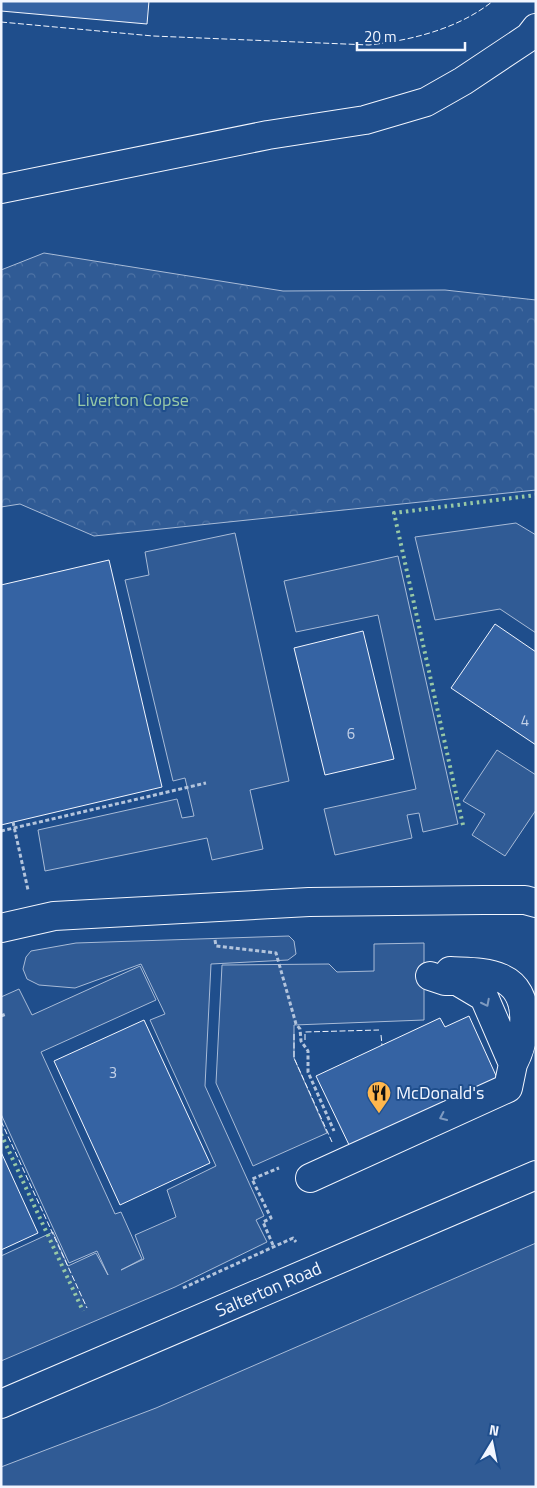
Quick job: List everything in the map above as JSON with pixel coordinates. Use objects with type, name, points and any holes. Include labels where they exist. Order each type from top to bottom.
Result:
[{"type":"main road","points":[[1,188],[268,136],[365,120],[426,102],[480,70],[529,37],[536,28]]},
{"type":"main road","points":[[1,928],[54,916],[308,902],[526,900],[536,903]]},
{"type":"main road","points":[[310,1178],[508,1088],[514,1064],[484,997],[458,981],[445,981],[430,976]]},
{"type":"main road","name":"Salterton Road","points":[[1,1404],[536,1175]]},
{"type":"path","points":[[1,831],[206,783]]},
{"type":"path","points":[[13,822],[27,884]]},
{"type":"path","points":[[214,934],[216,946],[276,953],[284,986],[296,1024],[300,1029],[301,1041],[308,1051],[308,1072],[336,1136]]},
{"type":"path","points":[[1,1016],[6,1014]]},
{"type":"path","points":[[273,1245],[263,1222],[271,1218],[252,1179],[288,1164]]},
{"type":"shaded area","points":[[516,523],[536,535],[536,633],[500,609],[435,620],[415,537]]},
{"type":"shaded area","points":[[235,533],[289,781],[250,790],[263,849],[212,860],[207,838],[45,871],[38,830],[177,799],[182,818],[194,816],[185,778],[173,781],[125,580],[149,575],[145,552]]},
{"type":"shaded area","points":[[398,556],[458,824],[423,832],[419,813],[407,815],[412,838],[335,855],[324,809],[416,789],[378,615],[296,632],[284,581]]},
{"type":"shaded area","points":[[497,750],[536,775],[536,810],[505,856],[472,835],[485,814],[463,801]]},
{"type":"shaded area","points":[[289,936],[294,941],[296,954],[288,960],[211,964],[205,1086],[264,1216],[256,1220],[267,1242],[175,1287],[1,1361],[1,1256],[53,1232],[68,1266],[96,1253],[108,1275],[97,1251],[69,1263],[1,1114],[1,997],[19,989],[32,1015],[140,966],[156,1000],[41,1052],[115,1214],[121,1212],[142,1259],[121,1270],[144,1259],[135,1235],[176,1217],[167,1190],[216,1166],[150,1020],[165,1014],[141,964],[75,988],[39,985],[27,979],[23,969],[26,957],[31,951],[76,943]]},
{"type":"shaded area","points":[[424,943],[424,1020],[294,1025],[294,1058],[327,1133],[253,1166],[216,1083],[222,965],[329,964],[337,972],[374,971],[374,944]]},
{"type":"shaded area","points":[[536,1243],[536,1487],[1,1487],[1,1467],[156,1408]]},
{"type":"green space","name":"Liverton Copse","points":[[44,253],[283,291],[445,290],[536,300],[536,490],[94,536],[20,504],[1,507],[1,270]]},
{"type":"building","points":[[1,1],[149,1],[147,24],[1,11]]},
{"type":"building","points":[[109,560],[162,787],[1,825],[1,585]]},
{"type":"building","points":[[495,624],[536,652],[536,745],[451,688]]},
{"type":"building","points":[[363,631],[394,759],[325,775],[294,648]]},
{"type":"building","name":"McDonald's","points":[[469,1016],[498,1080],[351,1149],[316,1076],[440,1018],[445,1027]]},
{"type":"building","points":[[144,1020],[210,1163],[120,1205],[54,1061]]},
{"type":"building","points":[[1,1152],[38,1233],[1,1250]]},
{"type":"hedge","points":[[463,825],[394,513],[536,495]]},
{"type":"hedge","points":[[1,1134],[83,1311]]},
{"type":"fence","points":[[1,22],[153,36],[369,45],[402,40],[434,32],[465,19],[493,1]]},
{"type":"fence","points":[[305,1040],[305,1032],[379,1030]]},
{"type":"fence","points":[[294,1034],[294,1058],[332,1142]]},
{"type":"fence","points":[[381,1035],[382,1045]]},
{"type":"fence","points":[[1,1121],[87,1308]]},
{"type":"place","name":"McDonald's","points":[[379,1114]]}]
